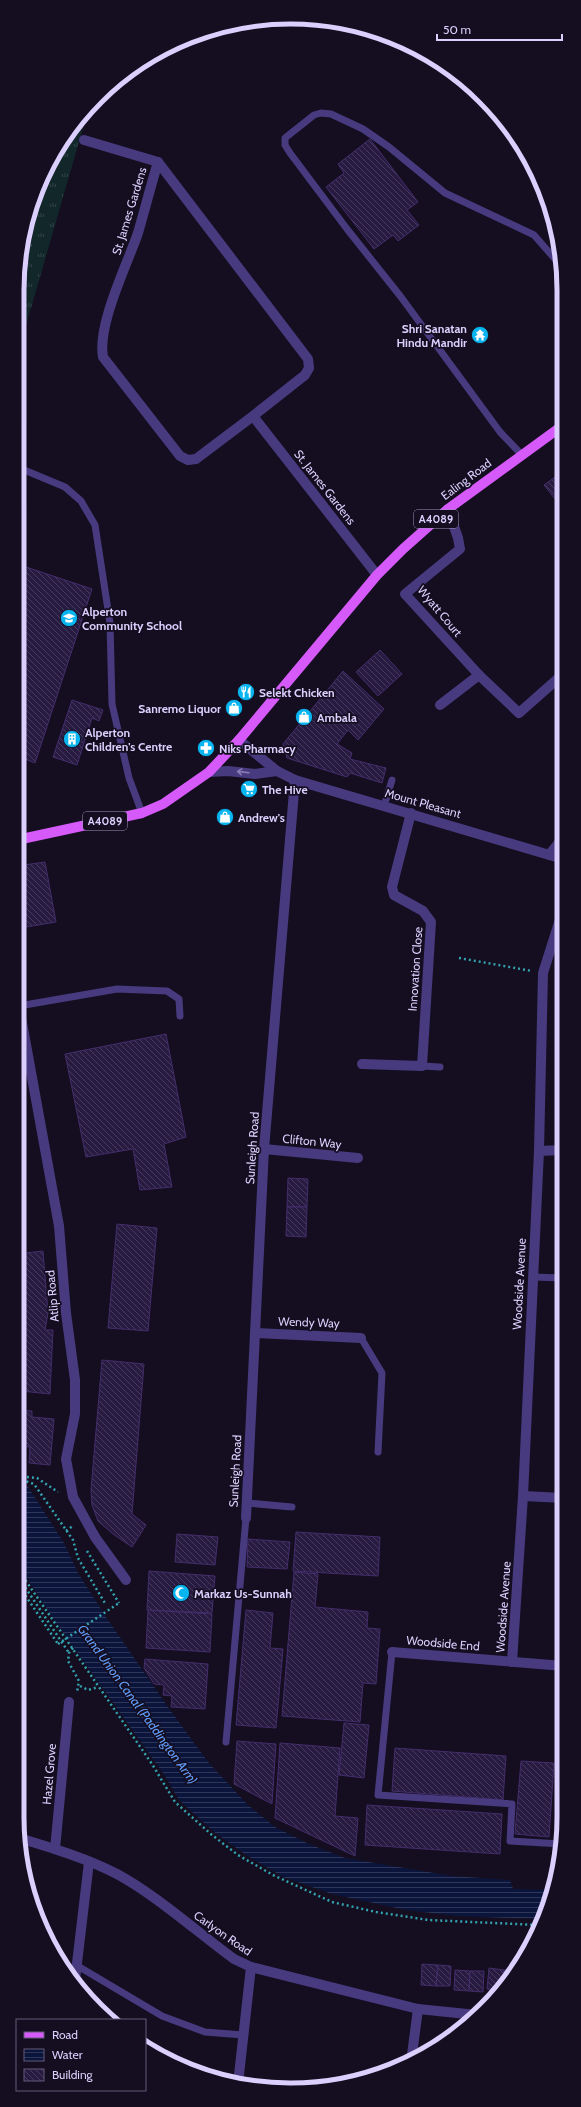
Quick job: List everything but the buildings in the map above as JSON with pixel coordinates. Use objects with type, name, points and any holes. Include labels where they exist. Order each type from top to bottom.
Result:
[{"type":"main road","name":"Ealing Road","points":[[239,740],[377,575],[448,509],[521,454],[557,429]]},
{"type":"main road","name":"A4089","points":[[24,838],[142,813],[163,804],[209,772],[239,740]]},
{"type":"street","points":[[84,140],[158,162]]},
{"type":"street","name":"St. James Gardens","points":[[158,162],[308,360],[309,368],[305,375],[253,416],[196,459],[188,460],[180,456],[103,357],[102,349],[106,322],[138,233],[158,162]]},
{"type":"street","name":"St. James Gardens","points":[[253,416],[377,575]]},
{"type":"street","name":"Wyatt Court","points":[[448,509],[458,538],[460,549],[405,594],[479,675],[519,713],[557,679]]},
{"type":"street","points":[[440,705],[479,675]]},
{"type":"street","name":"Mount Pleasant","points":[[239,740],[276,771],[295,780],[557,857]]},
{"type":"street","points":[[209,772],[228,771],[255,774],[276,771]]},
{"type":"street","name":"Sunleigh Road","points":[[246,1518],[264,1149],[295,780]]},
{"type":"street","name":"Innovation Close","points":[[411,813],[392,887],[394,895],[424,911],[431,922],[422,1066]]},
{"type":"street","points":[[549,855],[557,845]]},
{"type":"street","name":"Woodside Avenue","points":[[512,1662],[523,1496],[539,1151],[543,973],[557,929]]},
{"type":"street","name":"Atlip Road","points":[[24,1033],[59,1226],[66,1313],[75,1380],[75,1414],[66,1459],[73,1497],[95,1537],[126,1580]]},
{"type":"street","points":[[362,1064],[422,1066]]},
{"type":"street","name":"Clifton Way","points":[[264,1149],[358,1158]]},
{"type":"street","points":[[539,1151],[557,1150]]},
{"type":"street","name":"Wendy Way","points":[[256,1333],[361,1338]]},
{"type":"street","points":[[523,1496],[557,1498]]},
{"type":"street","name":"Woodside End","points":[[392,1652],[557,1665]]},
{"type":"street","name":"Hazel Grove","points":[[55,1849],[69,1702]]},
{"type":"street","name":"Carlyon Road","points":[[25,1840],[55,1849],[116,1874],[140,1889],[234,1959],[251,1967],[418,2009],[469,2014]]},
{"type":"street","points":[[75,1974],[89,1862]]},
{"type":"street","points":[[239,2078],[251,1967]]},
{"type":"street","points":[[412,2054],[418,2009]]},
{"type":"lane","points":[[521,454],[500,432],[401,297],[347,229],[285,145],[285,138],[291,131],[314,115],[321,113],[331,114],[363,129],[389,147],[445,193],[534,236],[555,259]]},
{"type":"lane","points":[[24,470],[65,486],[81,501],[95,525],[110,623],[112,704],[129,778],[142,813]]},
{"type":"lane","points":[[384,806],[392,780]]},
{"type":"lane","points":[[24,1005],[117,989],[167,991],[179,999],[180,1016]]},
{"type":"lane","points":[[24,1055],[28,1054]]},
{"type":"lane","points":[[422,1066],[440,1068]]},
{"type":"lane","points":[[533,1277],[557,1278]]},
{"type":"lane","points":[[361,1338],[382,1373],[378,1452]]},
{"type":"lane","points":[[247,1503],[292,1506]]},
{"type":"lane","points":[[226,1742],[246,1518]]},
{"type":"lane","points":[[392,1652],[378,1795],[512,1804],[510,1841],[555,1844]]},
{"type":"lane","points":[[76,1965],[162,2016],[205,2032],[243,2035]]},
{"type":"path","points":[[459,958],[543,973],[557,978]]},
{"type":"path","points":[[24,1477],[37,1478],[62,1494],[73,1497]]},
{"type":"path","points":[[24,1480],[34,1484],[73,1540],[78,1558],[106,1605]]},
{"type":"path","points":[[24,1593],[58,1644],[119,1603],[83,1544]]},
{"type":"path","points":[[24,1578],[152,1764],[175,1802],[212,1835],[238,1855],[273,1874],[332,1902],[376,1912],[428,1920],[534,1925]]},
{"type":"path","points":[[24,1585],[69,1652]]},
{"type":"path","points":[[73,1648],[69,1652],[68,1661],[79,1681],[80,1686],[77,1694]]},
{"type":"path","points":[[80,1686],[88,1690],[98,1687]]},
{"type":"green space","points":[[85,121],[24,333],[26,256],[33,222],[51,173],[69,142]]},
{"type":"water","name":"Grand Union Canal (Paddington Arm)","points":[[24,1482],[64,1543],[78,1573],[108,1620],[168,1707],[208,1762],[248,1805],[275,1827],[309,1844],[345,1858],[452,1876],[510,1880],[513,1889],[547,1890],[537,1919],[457,1916],[406,1910],[332,1894],[283,1877],[246,1855],[214,1832],[179,1800],[165,1776],[57,1624],[24,1574]]},
{"type":"place","name":"Shri Sanatan Hindu Mandir","points":[[480,335]]},
{"type":"place","name":"Alperton Community School","points":[[69,618]]},
{"type":"place","name":"Selekt Chicken","points":[[246,692]]},
{"type":"place","name":"Sanremo Liquor","points":[[234,708]]},
{"type":"place","name":"Ambala","points":[[304,717]]},
{"type":"place","name":"Alperton Children's Centre","points":[[72,739]]},
{"type":"place","name":"Niks Pharmacy","points":[[206,748]]},
{"type":"place","name":"The Hive","points":[[249,789]]},
{"type":"place","name":"Andrew's","points":[[225,817]]},
{"type":"place","name":"Markaz Us-Sunnah","points":[[181,1593]]}]
